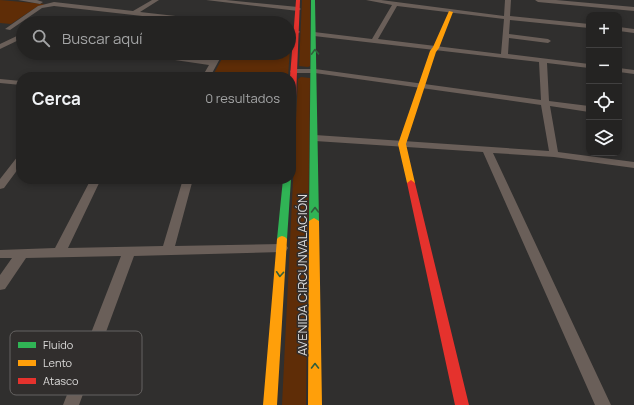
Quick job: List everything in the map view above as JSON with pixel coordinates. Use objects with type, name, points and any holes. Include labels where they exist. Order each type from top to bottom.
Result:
[{"type":"main road","name":"AVENIDA CIRCUNVALACIÓN","points":[[313,0],[315,71],[315,405]]},
{"type":"main road","points":[[296,16],[298,4]]},
{"type":"main road","points":[[451,12],[436,48],[433,51],[402,144],[462,405]]},
{"type":"main road","points":[[294,60],[294,71]]},
{"type":"main road","name":"AVENIDA CIRCUNVALACIÓN","points":[[270,405],[287,184]]},
{"type":"street","points":[[21,0],[40,2]]},
{"type":"street","points":[[134,13],[156,0]]},
{"type":"street","points":[[208,0],[298,4]]},
{"type":"street","points":[[369,0],[451,12],[586,26]]},
{"type":"street","points":[[504,56],[508,17],[508,0]]},
{"type":"street","points":[[538,0],[634,9]]},
{"type":"street","points":[[27,16],[40,7],[54,4],[160,16]]},
{"type":"street","points":[[374,41],[395,5]]},
{"type":"street","points":[[16,24],[8,29],[12,35],[16,35]]},
{"type":"street","points":[[622,29],[634,31]]},
{"type":"street","points":[[314,34],[586,66]]},
{"type":"street","points":[[505,36],[548,41]]},
{"type":"street","points":[[0,47],[16,38]]},
{"type":"street","points":[[209,72],[216,60]]},
{"type":"street","points":[[544,61],[545,103],[554,154]]},
{"type":"street","points":[[622,70],[634,72]]},
{"type":"street","points":[[294,71],[315,71],[420,87],[586,109]]},
{"type":"street","points":[[0,81],[16,83]]},
{"type":"street","points":[[315,138],[554,154],[634,165]]},
{"type":"street","points":[[487,150],[603,405]]},
{"type":"street","points":[[0,186],[16,165]]},
{"type":"street","points":[[59,253],[94,184]]},
{"type":"street","points":[[168,250],[187,184]]},
{"type":"street","points":[[0,254],[282,248]]},
{"type":"street","points":[[99,331],[129,252]]},
{"type":"street","points":[[0,285],[22,254]]},
{"type":"street","points":[[70,405],[74,395]]},
{"type":"shaded area","points":[[0,0],[45,4],[35,8],[23,16],[16,16],[16,21],[11,24],[0,23]]},
{"type":"shaded area","points":[[302,0],[310,0],[310,66],[308,67],[299,66]]},
{"type":"shaded area","points":[[221,60],[289,60],[288,72],[215,72]]},
{"type":"shaded area","points":[[301,77],[310,78],[306,405],[282,405],[293,184],[296,184],[296,120],[298,79]]},
{"type":"traffic: fast","points":[[313,0],[314,221]]},
{"type":"traffic: fast","points":[[282,239],[287,184]]},
{"type":"traffic: slow","points":[[411,183],[402,144],[433,51],[436,48],[451,12]]},
{"type":"traffic: slow","points":[[314,221],[315,405]]},
{"type":"traffic: slow","points":[[270,405],[282,239]]},
{"type":"traffic: jam","points":[[296,34],[298,0]]},
{"type":"traffic: jam","points":[[294,60],[294,72]]},
{"type":"traffic: jam","points":[[411,183],[462,405]]}]
